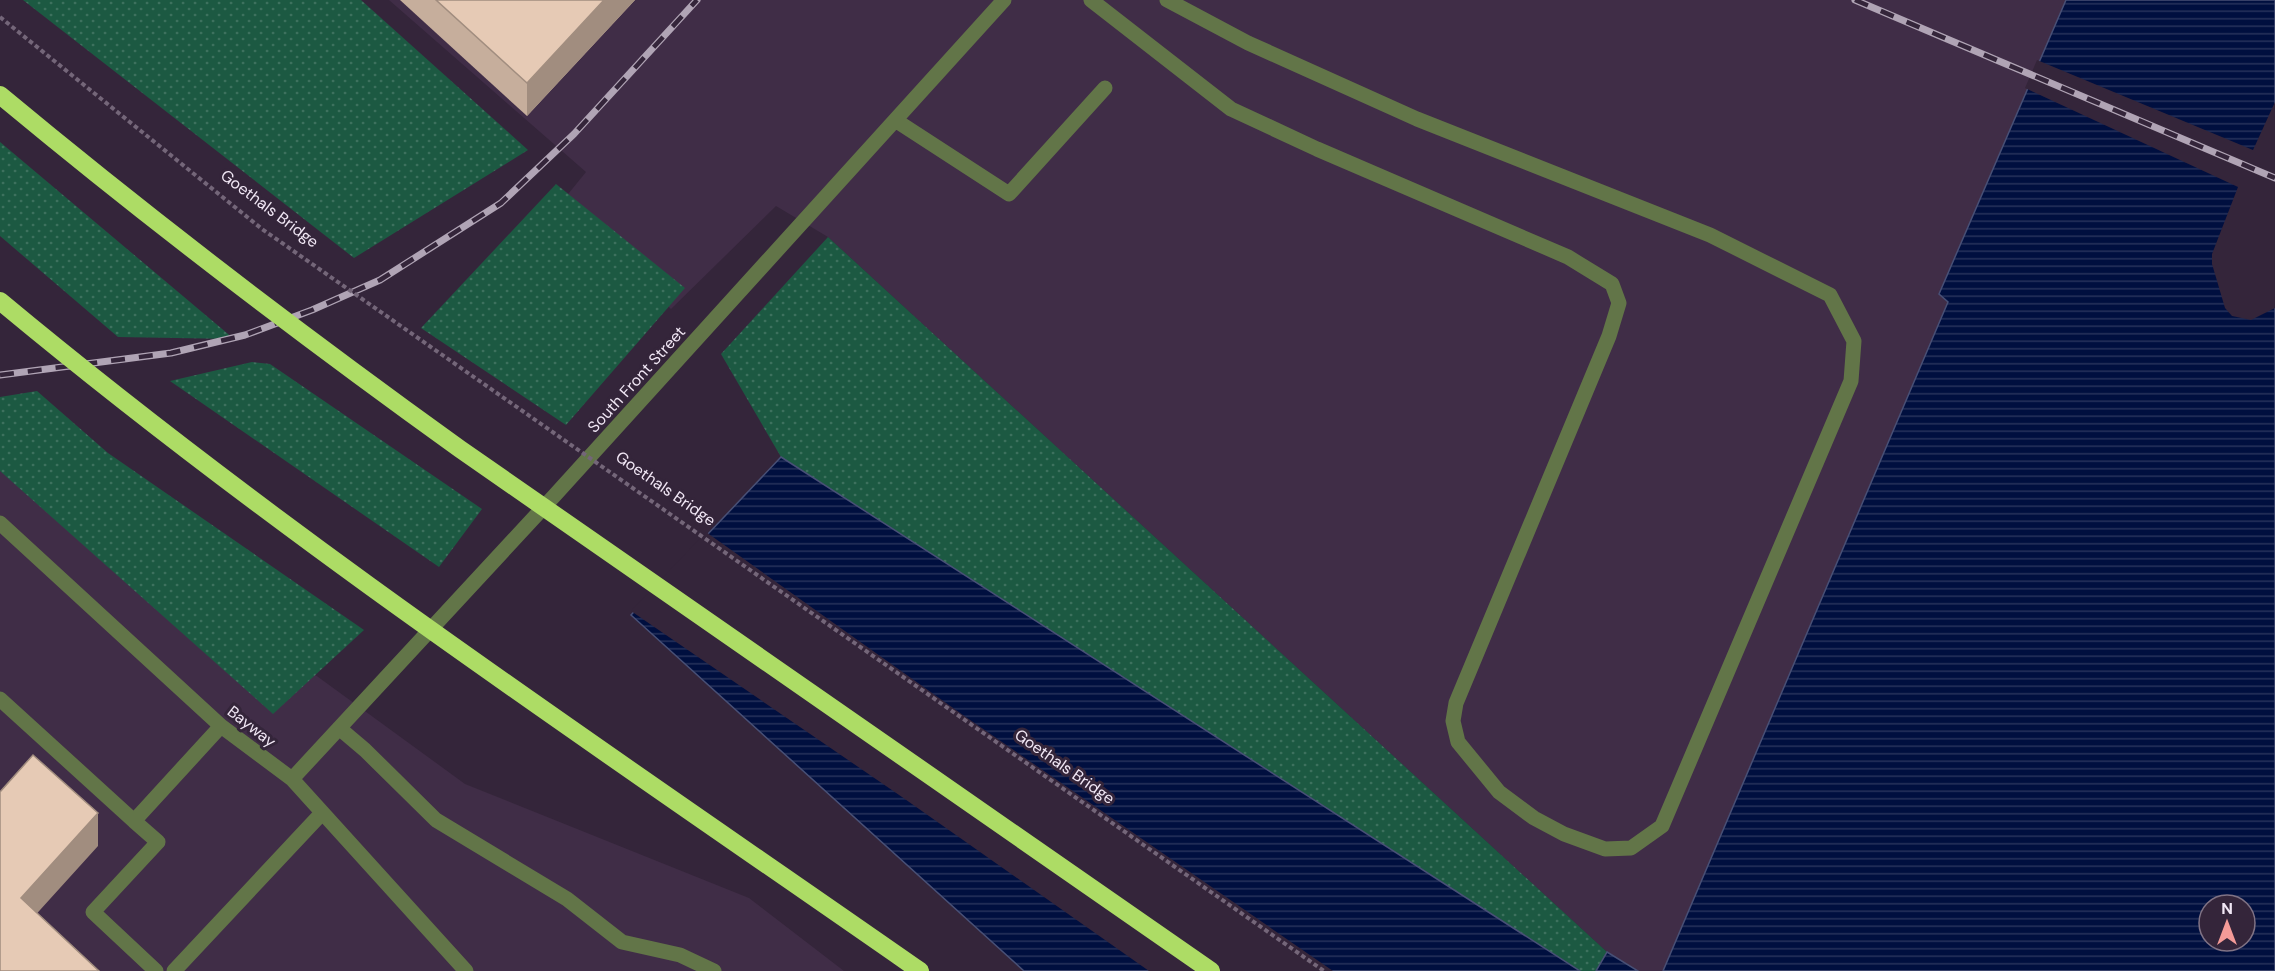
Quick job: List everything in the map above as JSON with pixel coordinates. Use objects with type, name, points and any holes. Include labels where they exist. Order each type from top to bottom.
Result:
[{"type":"highway","points":[[0,95],[165,229],[386,395],[1211,971]]},
{"type":"highway","points":[[0,302],[105,387],[289,528],[497,678],[920,971]]},
{"type":"street","name":"South Front Street","points":[[292,779],[555,495],[1004,0]]},
{"type":"street","points":[[1090,0],[1231,109],[1317,149],[1568,257],[1612,284],[1619,303],[1609,336],[1461,693],[1453,721],[1458,742],[1498,792],[1534,818],[1564,834],[1605,849],[1631,848],[1662,826],[1851,381],[1854,341],[1830,295],[1710,235],[1418,119],[1248,43],[1167,0]]},
{"type":"street","points":[[895,120],[1009,194],[1105,88]]},
{"type":"street","name":"Bayway","points":[[0,523],[221,726],[292,779],[466,971]]},
{"type":"street","points":[[0,699],[158,842],[93,912],[156,971]]},
{"type":"street","points":[[134,821],[221,726]]},
{"type":"street","points":[[339,728],[365,750],[436,820],[567,898],[622,942],[680,955],[714,971]]},
{"type":"street","points":[[174,971],[322,813]]},
{"type":"path","name":"Goethals Bridge","points":[[0,17],[262,229],[1324,971]]},
{"type":"shaded area","points":[[389,0],[2066,0],[1939,294],[1948,302],[1663,971],[1638,971],[1607,952],[828,237],[776,206],[671,309],[560,204],[586,172]]},
{"type":"shaded area","points":[[2066,0],[2275,0],[2275,971],[1663,971],[1948,302],[1939,294]]},
{"type":"shaded area","points":[[0,445],[465,784],[749,898],[844,971],[0,971]]},
{"type":"shaded area","points":[[781,457],[1580,971],[1024,971],[631,615]]},
{"type":"shaded area","points":[[1607,952],[1638,971],[1596,971]]},
{"type":"green space","points":[[23,0],[361,0],[528,150],[354,258]]},
{"type":"green space","points":[[0,142],[234,339],[118,337],[0,236]]},
{"type":"green space","points":[[556,184],[685,288],[566,425],[421,328]]},
{"type":"green space","points":[[828,237],[1607,952],[1596,971],[1580,971],[781,457],[721,354]]},
{"type":"green space","points":[[252,362],[270,364],[482,509],[439,567],[170,381]]},
{"type":"green space","points":[[37,391],[108,453],[364,630],[273,714],[0,471],[0,397]]},
{"type":"pier","points":[[2037,60],[2253,150],[2275,102],[2275,308],[2251,320],[2232,316],[2225,308],[2212,264],[2212,254],[2238,187],[2025,88]]},
{"type":"pier","points":[[706,532],[963,715],[1333,971],[1149,971],[902,797],[631,611]]},
{"type":"building","points":[[436,0],[604,0],[527,83]]},
{"type":"building","points":[[33,755],[98,813],[21,898],[99,971],[0,971],[0,792]]},
{"type":"railway","points":[[0,375],[171,353],[245,335],[312,310],[380,280],[501,203],[574,134],[697,0]]},
{"type":"railway","points":[[1855,0],[2275,178]]}]
